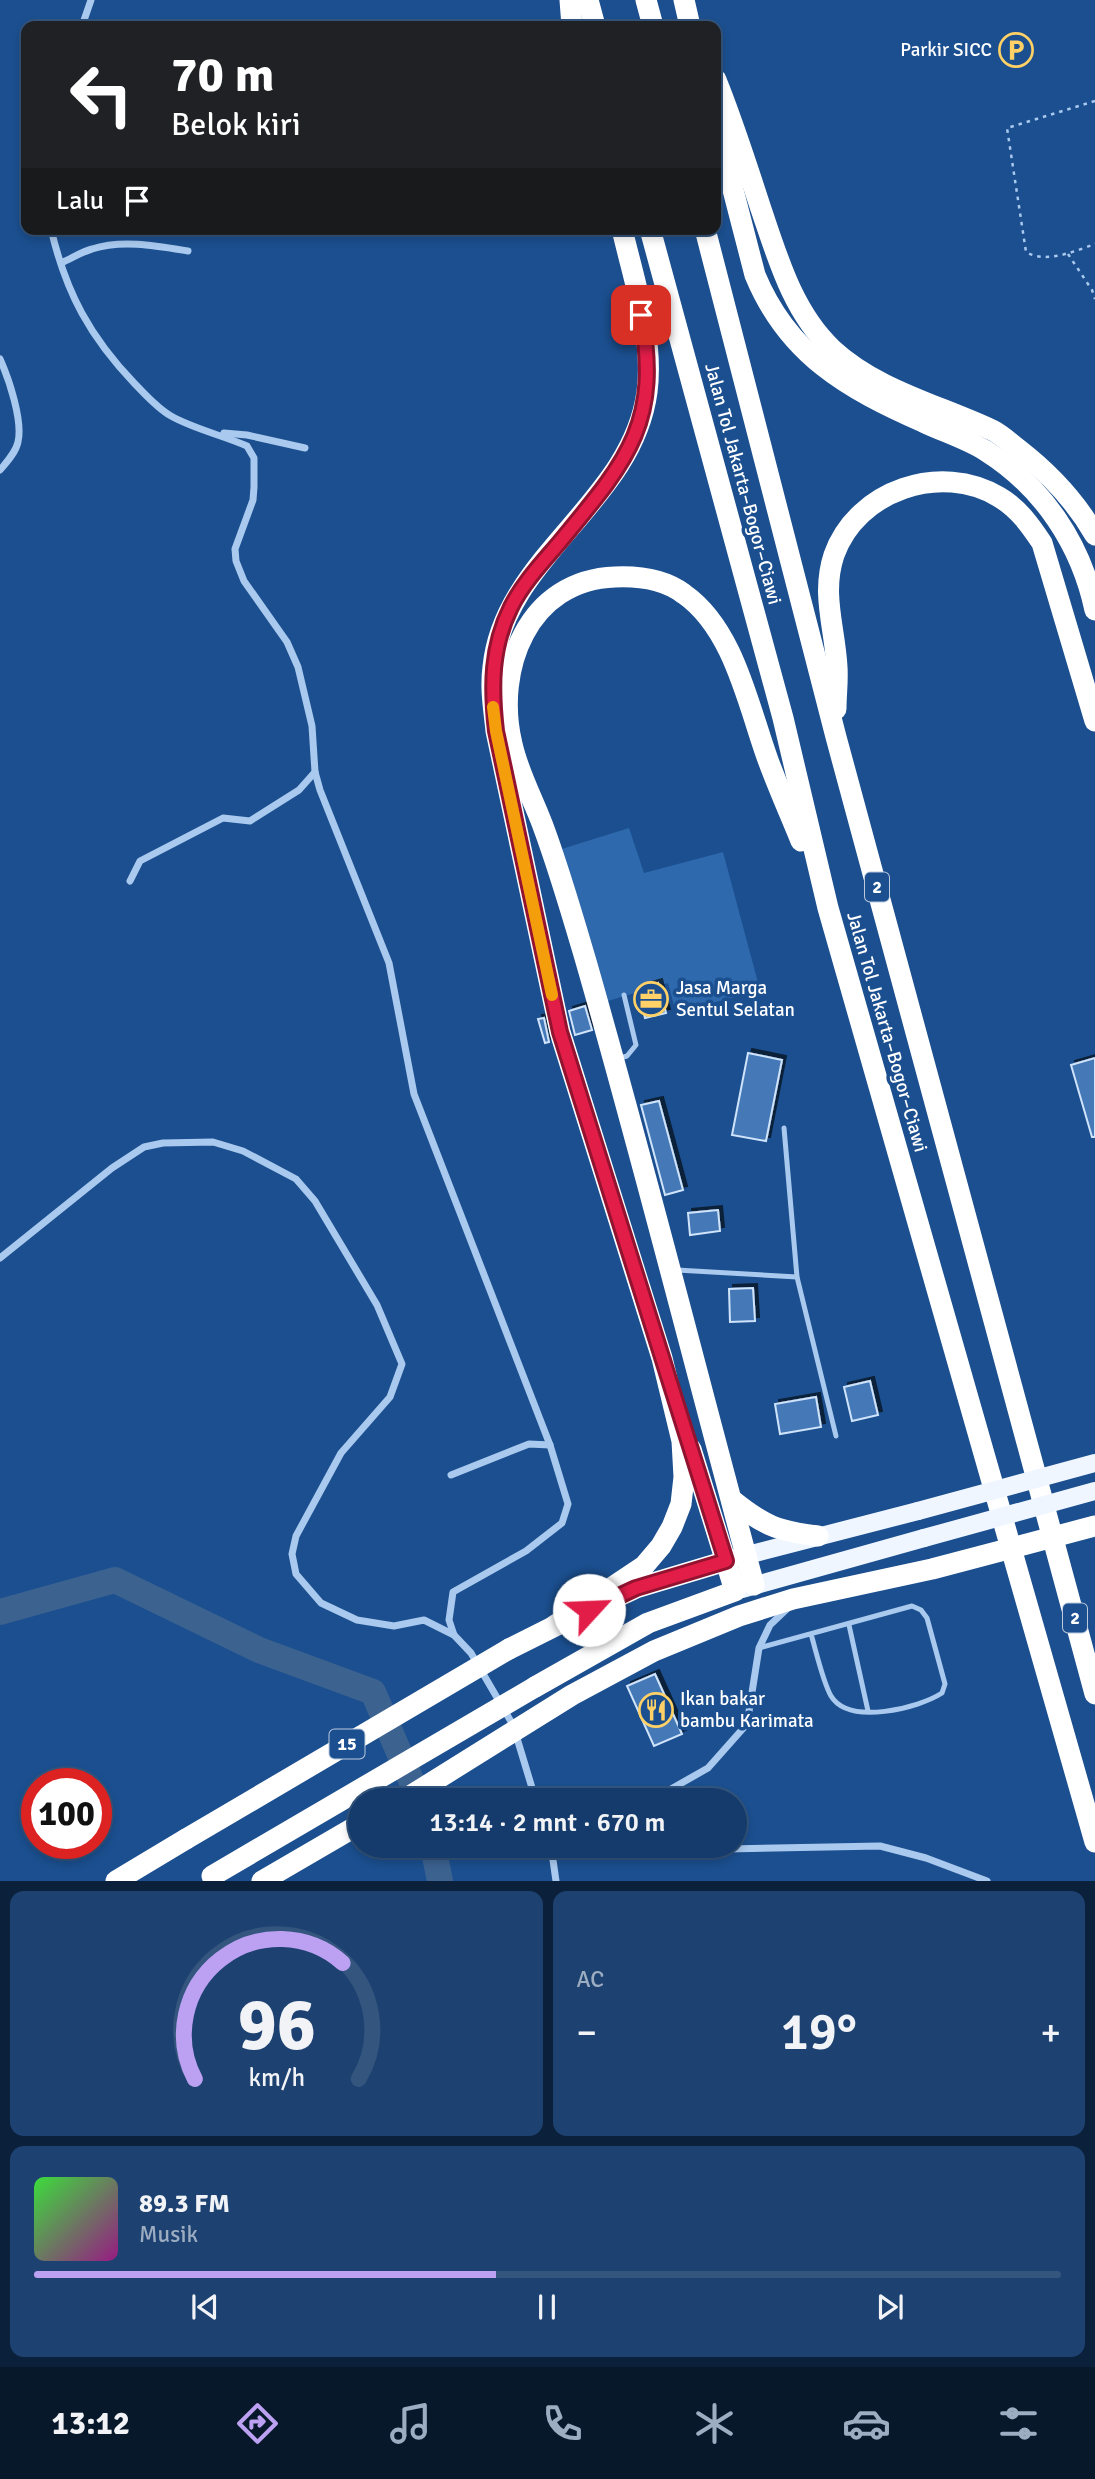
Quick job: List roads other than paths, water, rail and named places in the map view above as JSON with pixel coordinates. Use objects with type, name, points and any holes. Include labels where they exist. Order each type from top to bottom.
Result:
[{"type":"highway","points":[[570,0],[572,21]]},
{"type":"highway","points":[[588,0],[594,21]]},
{"type":"highway","points":[[646,0],[652,21]]},
{"type":"highway","points":[[684,2],[690,21]]},
{"type":"highway","points":[[721,92],[791,292],[811,325],[831,349],[856,369],[888,386],[996,432],[1057,483],[1081,510],[1095,535]]},
{"type":"highway","points":[[721,143],[755,275],[762,293],[794,338],[826,370],[852,388],[984,450],[1016,472],[1041,496],[1060,524],[1079,559],[1095,610]]},
{"type":"highway","points":[[623,235],[648,359],[647,392],[639,427],[610,481],[529,578],[511,607],[493,665],[492,693],[496,731],[560,1032],[662,1358],[745,1588]]},
{"type":"highway","name":"Jalan Tol Jakarta–Bogor–Ciawi","points":[[652,235],[783,718],[828,908],[1095,1842]]},
{"type":"highway","name":"Jalan Tol Jakarta–Bogor–Ciawi","points":[[707,235],[835,737],[1095,1694]]},
{"type":"highway","points":[[835,737],[837,665],[829,613],[828,585],[835,555],[856,519],[879,500],[899,489],[945,481],[968,484],[998,496],[1025,518],[1042,543],[1095,721]]},
{"type":"highway","points":[[736,1558],[733,1500],[614,1061],[556,864],[512,744],[508,705],[510,666],[524,631],[538,612],[556,596],[572,587],[603,577],[634,576],[658,581],[684,594],[718,628],[828,908]]},
{"type":"highway","points":[[554,1626],[644,1566],[661,1546],[672,1527],[681,1504],[684,1477],[682,1441],[662,1358]]},
{"type":"highway","points":[[733,1500],[774,1529],[818,1536]]},
{"type":"highway","points":[[423,1788],[572,1695],[654,1651],[739,1616],[793,1599],[932,1569],[1095,1526]]},
{"type":"highway","name":"15","points":[[116,1881],[554,1626],[636,1588],[736,1558]]},
{"type":"highway","name":"15","points":[[208,1878],[648,1622],[745,1588]]},
{"type":"highway","points":[[262,1881],[348,1832]]},
{"type":"main road","points":[[736,1558],[1095,1463]]},
{"type":"main road","points":[[745,1588],[1095,1491]]},
{"type":"street","points":[[84,21],[91,0]]},
{"type":"street","points":[[53,235],[61,263],[86,322],[107,355],[160,408],[184,422],[247,446],[253,453],[253,500],[235,549],[236,561],[244,581],[287,642],[298,667],[312,726],[315,772],[389,963],[414,1094],[550,1445],[568,1504],[562,1523],[526,1550],[453,1592],[449,1620],[454,1635]]},
{"type":"street","points":[[61,263],[92,249],[116,245],[188,251]]},
{"type":"street","points":[[0,359],[18,416],[19,439],[16,448],[0,470]]},
{"type":"street","points":[[216,433],[247,435],[306,448]]},
{"type":"street","points":[[130,881],[140,861],[223,818],[250,821],[299,790],[315,772]]},
{"type":"street","points":[[0,1258],[112,1168],[144,1147],[163,1143],[212,1142],[243,1151],[296,1180],[316,1201],[377,1305],[402,1364],[390,1397],[341,1453],[296,1536],[292,1554],[296,1574],[321,1603],[357,1620],[394,1626],[424,1620],[454,1635],[471,1653],[513,1725],[532,1788]]},
{"type":"street","points":[[451,1475],[529,1444],[550,1445]]},
{"type":"street","points":[[673,1788],[708,1768],[747,1724],[759,1648],[771,1625],[794,1602],[793,1574]]},
{"type":"street","points":[[747,1849],[880,1846],[926,1858],[987,1881]]},
{"type":"street","points":[[554,1858],[556,1881]]},
{"type":"lane","points":[[614,1061],[627,1056],[636,1045],[624,995]]},
{"type":"lane","points":[[785,1128],[797,1277],[836,1436]]},
{"type":"lane","points":[[670,1270],[797,1277]]},
{"type":"lane","points":[[759,1648],[912,1606],[921,1610],[927,1618],[945,1684],[942,1693],[903,1710],[853,1711],[843,1707],[832,1697],[811,1634]]},
{"type":"lane","points":[[849,1625],[868,1711]]},
{"type":"waterway","points":[[0,1612],[115,1580],[259,1650],[373,1692],[414,1788]]},
{"type":"waterway","points":[[435,1858],[440,1881]]},
{"type":"place","name":"Parkir SICC","points":[[1016,50]]},
{"type":"place","name":"Jasa Marga Sentul Selatan","points":[[651,999]]},
{"type":"place","name":"Ikan bakar bambu Karimata","points":[[656,1710]]}]
